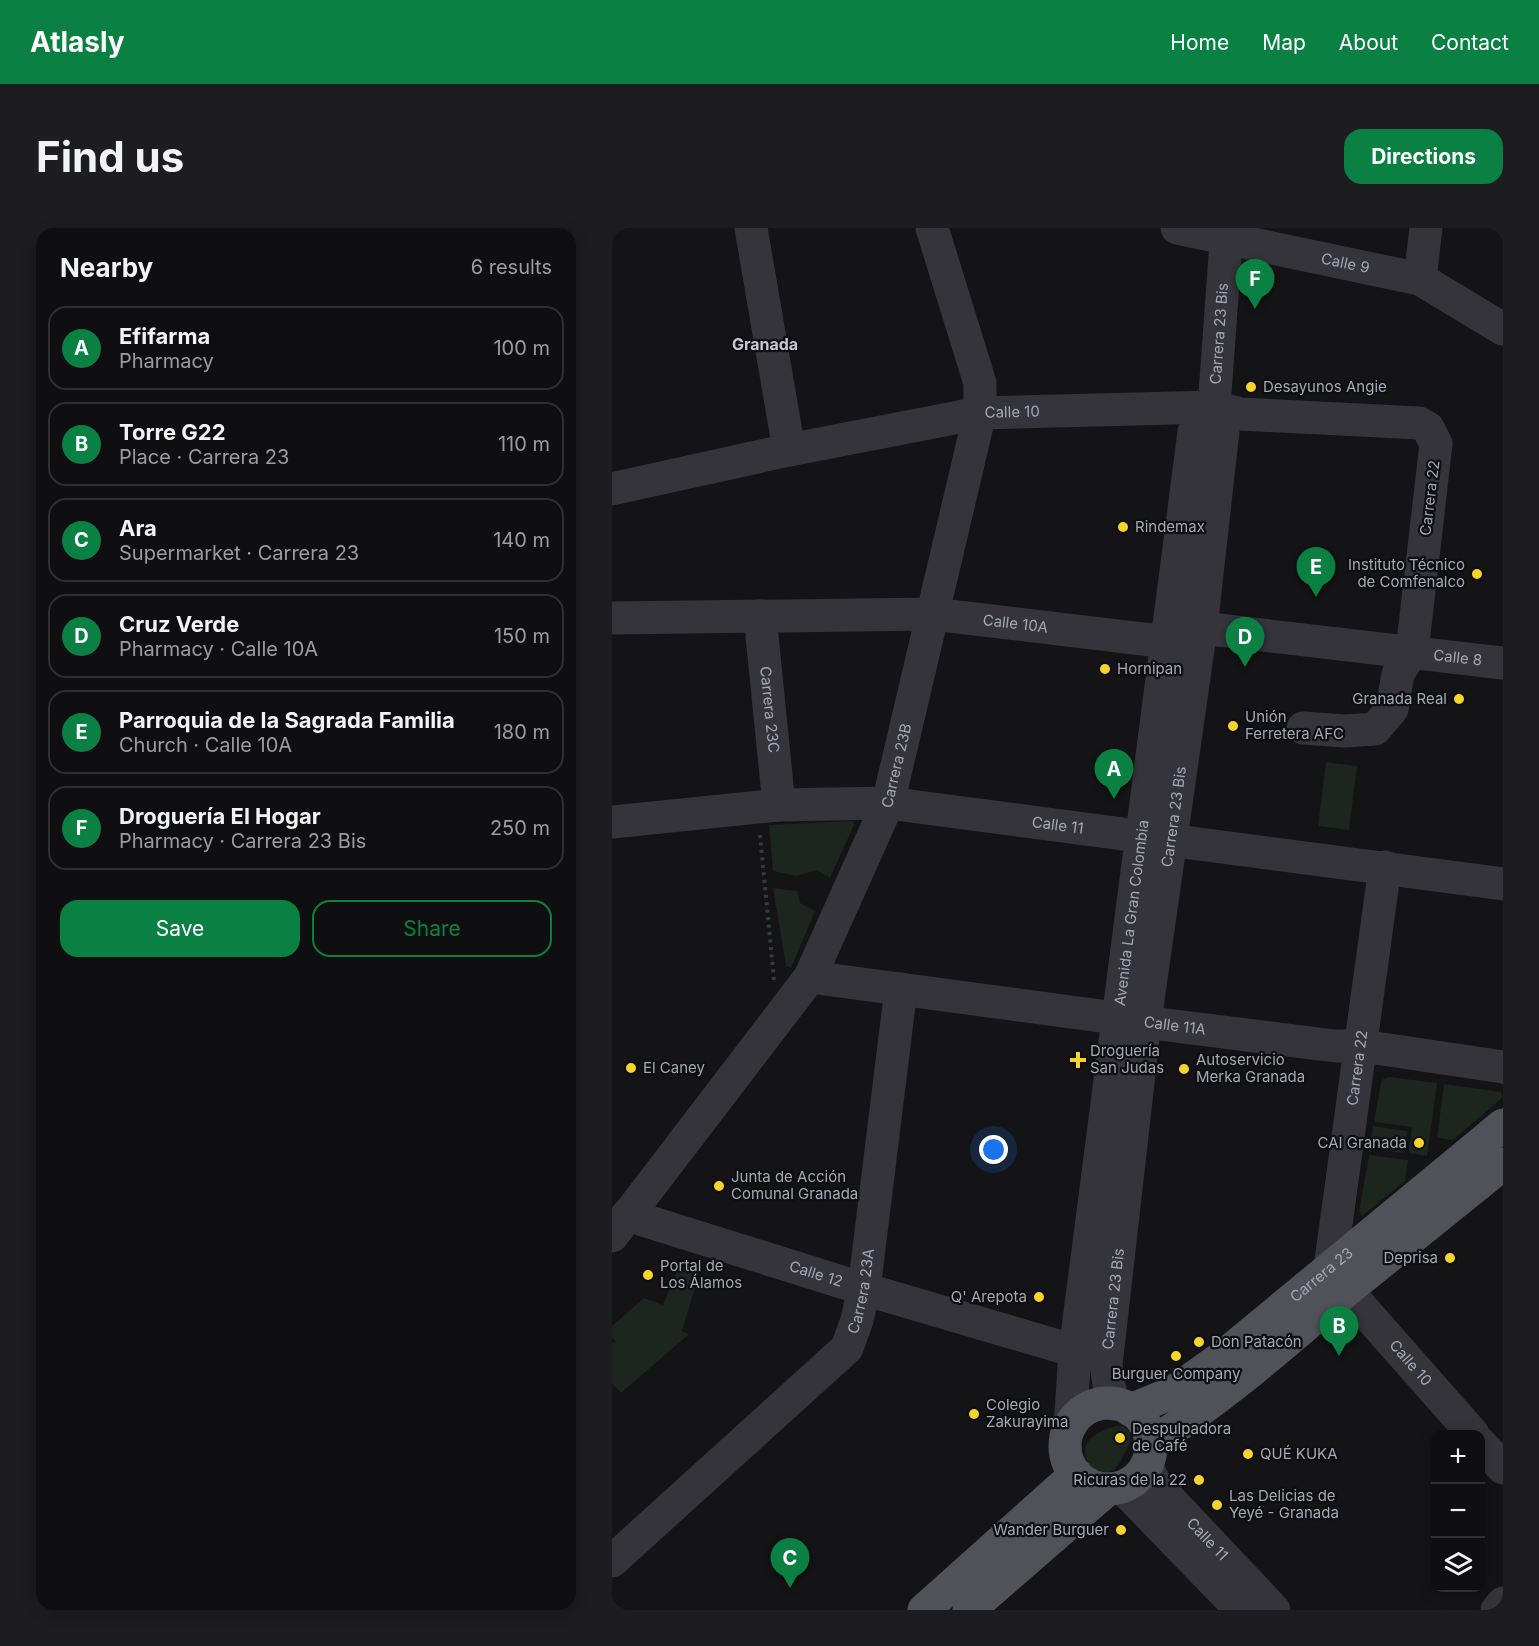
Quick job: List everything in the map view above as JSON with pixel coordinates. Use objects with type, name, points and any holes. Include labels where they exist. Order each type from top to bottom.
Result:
[{"type":"main road","name":"Carrera 23","points":[[1149,1454],[1240,1381],[1338,1279],[1503,1125]]},
{"type":"main road","name":"Carrera 23","points":[[1121,1407],[1172,1393],[1503,1164]]},
{"type":"main road","points":[[969,1610],[1115,1488],[1138,1477],[1149,1454],[1144,1423],[1121,1407],[1102,1404],[1089,1408],[1078,1416],[1070,1427],[1065,1440],[1067,1458],[1076,1474],[1085,1482],[1096,1487],[1115,1488]]},
{"type":"main road","points":[[924,1610],[1076,1474]]},
{"type":"street","points":[[751,228],[789,450]]},
{"type":"street","name":"Carrera 23B","points":[[620,1226],[810,977],[888,803],[980,413],[981,383],[932,228]]},
{"type":"street","name":"Calle 9","points":[[1177,228],[1226,233],[1420,279],[1503,329]]},
{"type":"street","points":[[1420,279],[1426,228]]},
{"type":"street","name":"Carrera 23 Bis","points":[[1121,1407],[1106,1365],[1131,1020],[1157,838],[1201,628],[1223,431],[1214,407],[1226,233]]},
{"type":"street","name":"Calle 10","points":[[612,489],[789,450],[980,413],[1214,407],[1240,414],[1419,423]]},
{"type":"street","name":"Avenida La Gran Colombia","points":[[1157,838],[1168,642],[1194,432],[1214,407]]},
{"type":"street","name":"Carrera 22","points":[[1412,651],[1436,444],[1428,428],[1419,423]]},
{"type":"street","name":"Calle 10A","points":[[612,618],[933,614],[1168,642],[1201,628],[1412,651]]},
{"type":"street","name":"Carrera 23C","points":[[760,616],[768,806]]},
{"type":"street","points":[[1303,728],[1345,731],[1375,729],[1392,709],[1398,674],[1412,651]]},
{"type":"street","name":"Calle 8","points":[[1412,651],[1503,663]]},
{"type":"street","name":"Calle 11","points":[[612,822],[768,806],[888,803],[1503,884]]},
{"type":"street","name":"Carrera 22","points":[[1338,1279],[1362,1046],[1385,867]]},
{"type":"street","name":"Calle 11A","points":[[810,977],[1335,1046],[1362,1046],[1503,1067]]},
{"type":"street","name":"Carrera 23A","points":[[612,1561],[847,1348],[857,1320],[864,1289],[901,989]]},
{"type":"street","name":"Avenida La Gran Colombia","points":[[1070,1427],[1075,1351],[1131,1020]]},
{"type":"street","name":"Calle 12","points":[[620,1226],[864,1289],[1075,1351]]},
{"type":"street","name":"Calle 10","points":[[1338,1279],[1470,1430]]},
{"type":"street","points":[[1485,1448],[1503,1468]]},
{"type":"street","name":"Calle 11","points":[[1149,1454],[1156,1485],[1274,1610]]},
{"type":"street","name":"Calle 11","points":[[1115,1488],[1240,1610]]},
{"type":"street","points":[[1497,1610],[1503,1603]]},
{"type":"path","points":[[768,806],[777,1018]]},
{"type":"shaded area","points":[[1326,762],[1357,766],[1349,830],[1318,826]]},
{"type":"shaded area","points":[[852,821],[854,825],[830,878],[817,870],[796,876],[773,871],[769,825]]},
{"type":"shaded area","points":[[773,888],[797,891],[800,903],[815,911],[791,968],[786,966]]},
{"type":"shaded area","points":[[1389,1077],[1437,1083],[1427,1156],[1409,1153],[1412,1127],[1374,1122],[1381,1083],[1383,1079]]},
{"type":"shaded area","points":[[1444,1084],[1501,1092],[1503,1097],[1453,1140],[1437,1138]]},
{"type":"shaded area","points":[[1373,1126],[1407,1131],[1404,1153],[1370,1148]]},
{"type":"shaded area","points":[[1369,1155],[1408,1160],[1405,1181],[1362,1216],[1359,1211]]},
{"type":"shaded area","points":[[680,1264],[700,1270],[682,1331],[689,1334],[621,1393],[612,1383],[612,1343],[615,1341],[612,1337],[612,1326],[644,1298],[663,1305]]},
{"type":"shaded area","points":[[1115,1426],[1123,1426],[1130,1431],[1131,1438],[1119,1464],[1109,1472],[1093,1470],[1085,1453],[1085,1447],[1092,1437]]},
{"type":"place","name":"Droguería El Hogar","points":[[1255,309]]},
{"type":"place","name":"Desayunos Angie","points":[[1251,387]]},
{"type":"place","name":"Rindemax","points":[[1123,527]]},
{"type":"place","name":"Instituto Técnico de Comfenalco","points":[[1477,574]]},
{"type":"place","name":"Parroquia de la Sagrada Familia","points":[[1316,597]]},
{"type":"place","name":"Cruz Verde","points":[[1245,667]]},
{"type":"place","name":"Hornipan","points":[[1105,669]]},
{"type":"place","name":"Granada Real","points":[[1459,699]]},
{"type":"place","name":"Unión Ferretera AFC","points":[[1233,726]]},
{"type":"place","name":"Efifarma","points":[[1114,799]]},
{"type":"place","name":"Droguería San Judas","points":[[1078,1060]]},
{"type":"place","name":"El Caney","points":[[631,1068]]},
{"type":"place","name":"Autoservicio Merka Granada","points":[[1184,1069]]},
{"type":"place","name":"CAI Granada","points":[[1419,1143]]},
{"type":"place","name":"Junta de Acción Comunal Granada","points":[[719,1186]]},
{"type":"place","name":"Deprisa","points":[[1450,1258]]},
{"type":"place","name":"Portal de Los Álamos","points":[[648,1275]]},
{"type":"place","name":"Q' Arepota","points":[[1039,1297]]},
{"type":"place","name":"Don Patacón","points":[[1199,1342]]},
{"type":"place","name":"Burguer Company","points":[[1176,1356]]},
{"type":"place","name":"Torre G22","points":[[1339,1356]]},
{"type":"place","name":"Colegio Zakurayima","points":[[974,1414]]},
{"type":"place","name":"Despulpadora de Café","points":[[1120,1438]]},
{"type":"place","name":"QUÉ KUKA","points":[[1248,1454]]},
{"type":"place","name":"Ricuras de la 22","points":[[1199,1480]]},
{"type":"place","name":"Las Delicias de Yeyé - Granada","points":[[1217,1505]]},
{"type":"place","name":"Wander Burguer","points":[[1121,1530]]},
{"type":"place","name":"Ara","points":[[790,1588]]},
{"type":"district","name":"Granada","points":[[765,344]]}]
